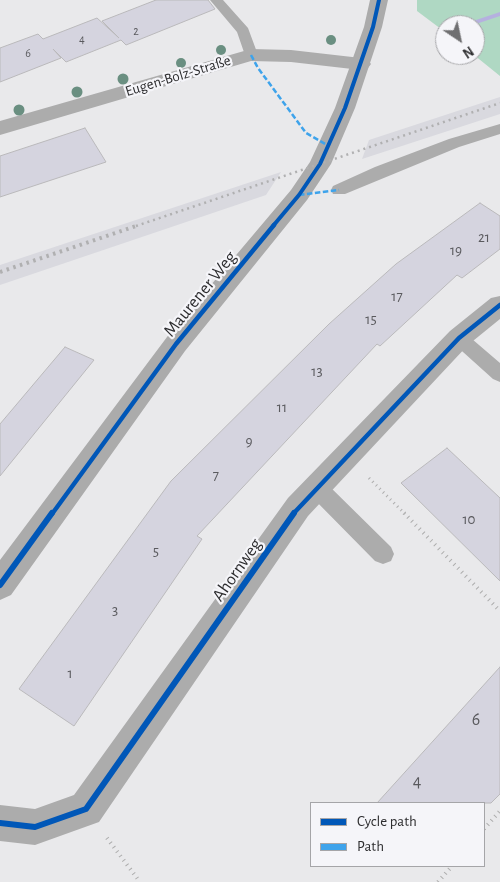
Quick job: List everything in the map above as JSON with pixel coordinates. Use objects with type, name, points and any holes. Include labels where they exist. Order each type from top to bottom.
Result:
[{"type":"street","name":"Maurener Weg","points":[[0,585],[176,344],[304,187],[320,164],[361,64],[373,27],[378,0]]},
{"type":"street","name":"Eugen-Bolz-Straße","points":[[0,128],[39,118],[215,63],[251,56],[291,56],[361,64]]},
{"type":"street","name":"Ahornweg","points":[[86,809],[298,507],[346,454],[459,338],[500,305]]},
{"type":"street","points":[[0,823],[35,827],[86,809]]},
{"type":"lane","points":[[216,0],[243,31],[251,56]]},
{"type":"lane","points":[[339,190],[381,171],[454,143],[500,129]]},
{"type":"lane","points":[[459,338],[500,374]]},
{"type":"lane","points":[[316,487],[383,554]]},
{"type":"path","points":[[346,454],[500,611]]},
{"type":"path","points":[[86,809],[140,882]]},
{"type":"path","points":[[485,829],[500,811]]},
{"type":"path","points":[[438,882],[451,867]]},
{"type":"shaded area","points":[[500,97],[500,114],[362,159],[369,140]]},
{"type":"shaded area","points":[[281,172],[266,195],[0,285],[0,265]]},
{"type":"green space","points":[[417,0],[500,0],[500,76],[485,64],[485,15],[435,15],[435,24],[417,11]]},
{"type":"building","points":[[156,0],[208,0],[215,9],[126,45],[121,40],[66,62],[53,49],[61,58],[0,82],[0,48],[38,34],[43,39],[97,18],[119,38],[102,21]]},
{"type":"building","points":[[85,128],[106,162],[0,197],[0,156]]},
{"type":"building","points":[[480,203],[500,216],[500,249],[462,278],[457,275],[380,346],[377,344],[197,536],[202,539],[74,726],[19,689],[171,481],[329,324],[396,264]]},
{"type":"building","points":[[65,347],[94,360],[0,476],[0,424]]},
{"type":"building","points":[[447,448],[500,498],[500,581],[401,483]]},
{"type":"building","points":[[500,667],[500,794],[491,803],[378,802]]},
{"type":"waterway","points":[[485,19],[500,14]]},
{"type":"railway","points":[[136,226],[500,103]]},
{"type":"railway","points":[[0,272],[139,225]]},
{"type":"marked path","points":[[251,55],[258,68],[306,133],[329,146]]},
{"type":"marked path","points":[[299,195],[339,190]]},
{"type":"cycle path","points":[[0,585],[176,344],[299,195],[320,164],[345,108],[373,27],[379,0]]},
{"type":"cycle path","points":[[0,823],[35,827],[86,809],[298,507],[459,338],[500,305]]}]
